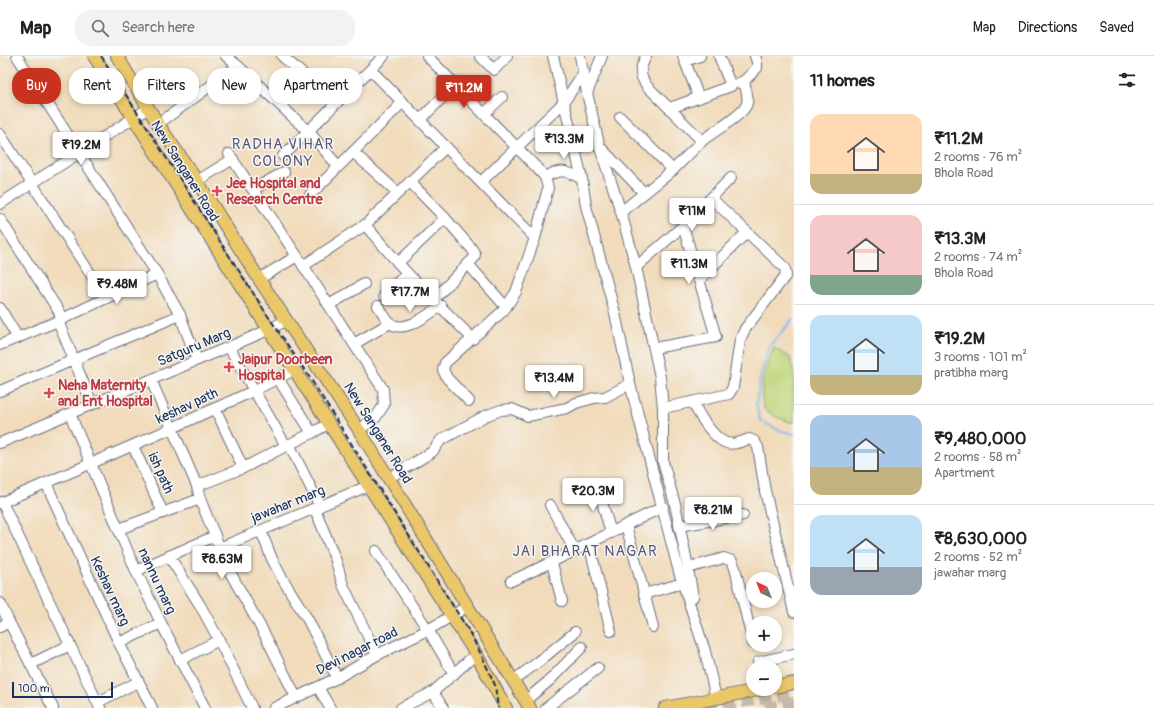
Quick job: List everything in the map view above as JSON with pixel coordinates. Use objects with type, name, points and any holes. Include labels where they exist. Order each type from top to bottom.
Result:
[{"type":"main road","name":"New Sanganer Road","points":[[94,56],[476,654],[506,708]]},
{"type":"main road","name":"New Sanganer Road","points":[[119,57],[158,124],[197,181],[259,279],[359,430],[528,704]]},
{"type":"main road","points":[[782,686],[794,684]]},
{"type":"main road","points":[[665,708],[746,692]]},
{"type":"street","points":[[17,56],[157,274],[180,316],[198,360]]},
{"type":"street","points":[[226,56],[308,131],[338,166]]},
{"type":"street","points":[[282,56],[296,68]]},
{"type":"street","points":[[283,156],[384,56]]},
{"type":"street","points":[[427,56],[536,167],[545,177],[548,188],[535,238],[516,292],[506,306],[473,339],[445,363],[443,370],[447,378],[469,401]]},
{"type":"street","points":[[480,56],[494,70],[507,56]]},
{"type":"street","points":[[553,56],[582,179],[586,206],[615,313],[630,384],[683,583],[695,620],[716,698]]},
{"type":"street","points":[[580,56],[600,148],[636,267],[660,377],[663,462],[675,504],[688,568],[695,620]]},
{"type":"street","points":[[587,93],[602,56]]},
{"type":"street","points":[[646,56],[640,68],[641,78],[702,141]]},
{"type":"street","points":[[699,98],[684,59],[700,56]]},
{"type":"street","points":[[719,56],[731,86]]},
{"type":"street","points":[[670,108],[744,81],[757,68],[755,56]]},
{"type":"street","points":[[158,124],[238,66]]},
{"type":"street","points":[[371,70],[535,238]]},
{"type":"street","points":[[481,182],[564,102],[584,72]]},
{"type":"street","points":[[620,212],[674,170],[702,141],[739,115],[745,108],[747,102],[744,81]]},
{"type":"street","points":[[420,120],[455,85]]},
{"type":"street","points":[[484,114],[502,97]]},
{"type":"street","points":[[310,195],[402,103]]},
{"type":"street","points":[[0,204],[149,108]]},
{"type":"street","points":[[620,116],[674,170]]},
{"type":"street","points":[[0,134],[106,298]]},
{"type":"street","points":[[303,266],[365,225],[446,147]]},
{"type":"street","points":[[600,148],[644,193]]},
{"type":"street","points":[[353,152],[398,193]]},
{"type":"street","points":[[197,181],[231,156],[254,189],[383,389],[384,405],[376,417],[359,430]]},
{"type":"street","points":[[545,177],[553,172],[563,171],[571,173],[582,179]]},
{"type":"street","points":[[254,189],[284,172]]},
{"type":"street","points":[[636,267],[683,226],[731,178]]},
{"type":"street","points":[[378,306],[390,323],[402,327],[414,324],[437,303],[474,258],[475,254],[472,249],[445,218],[410,182]]},
{"type":"street","points":[[662,408],[729,394],[733,387],[740,340],[745,329],[786,275],[785,268],[711,198]]},
{"type":"street","points":[[398,263],[445,218]]},
{"type":"street","points":[[0,219],[58,310],[73,359],[92,404]]},
{"type":"street","points":[[365,225],[407,273],[473,339]]},
{"type":"street","points":[[654,348],[716,337],[683,226]]},
{"type":"street","points":[[699,280],[747,232]]},
{"type":"street","points":[[259,279],[297,256]]},
{"type":"street","points":[[468,264],[506,306]]},
{"type":"street","points":[[384,296],[407,273]]},
{"type":"street","points":[[0,345],[60,320],[157,274]]},
{"type":"street","points":[[329,305],[364,284]]},
{"type":"street","points":[[0,308],[18,338]]},
{"type":"street","points":[[0,391],[73,359],[180,316]]},
{"type":"street","name":"Satguru Marg","points":[[0,443],[229,347],[287,320]]},
{"type":"street","points":[[354,344],[390,323]]},
{"type":"street","points":[[229,347],[253,391],[288,445],[318,508],[344,585],[376,655]]},
{"type":"street","name":"keshav path","points":[[1,503],[173,428],[253,391],[277,377],[294,370]]},
{"type":"street","points":[[277,377],[312,434]]},
{"type":"street","points":[[151,380],[197,486],[200,498],[226,565],[265,635],[296,698]]},
{"type":"street","points":[[389,478],[432,452],[441,440],[485,416],[501,410],[512,409],[528,416],[567,408],[576,403],[604,397],[630,384]]},
{"type":"street","points":[[693,402],[702,420],[724,442],[735,443],[749,439],[754,441],[758,447],[765,491],[794,612]]},
{"type":"street","points":[[215,408],[243,468]]},
{"type":"street","name":"nannu marg","points":[[70,414],[136,571],[161,624],[205,708]]},
{"type":"street","points":[[197,486],[243,468],[312,434],[328,424]]},
{"type":"street","name":"ish path","points":[[133,446],[163,513]]},
{"type":"street","name":"Keshav marg","points":[[46,483],[119,643],[152,708]]},
{"type":"street","points":[[597,485],[611,533]]},
{"type":"street","name":"jawahar marg","points":[[219,548],[368,486]]},
{"type":"street","points":[[119,529],[200,498]]},
{"type":"street","points":[[1,503],[99,705],[138,682]]},
{"type":"street","points":[[550,505],[575,552]]},
{"type":"street","points":[[511,581],[575,552],[626,524],[663,507]]},
{"type":"street","points":[[679,526],[743,515]]},
{"type":"street","points":[[626,524],[653,627]]},
{"type":"street","points":[[262,530],[272,559],[308,620],[336,678]]},
{"type":"street","points":[[136,571],[215,536]]},
{"type":"street","points":[[589,544],[611,631]]},
{"type":"street","points":[[376,551],[428,630],[454,674]]},
{"type":"street","points":[[169,556],[200,605],[252,708]]},
{"type":"street","points":[[688,568],[724,558],[732,561],[746,616]]},
{"type":"street","points":[[552,563],[562,602]]},
{"type":"street","points":[[644,594],[683,583]]},
{"type":"street","points":[[0,603],[5,624],[31,664],[53,708]]},
{"type":"street","name":"Devi nagar road","points":[[275,708],[336,678],[376,655],[428,630],[452,617],[468,606]]},
{"type":"street","points":[[119,643],[161,624]]},
{"type":"street","points":[[514,680],[575,632]]},
{"type":"street","points":[[180,660],[219,640]]},
{"type":"street","points":[[31,664],[70,645]]},
{"type":"street","points":[[528,704],[582,647]]},
{"type":"street","points":[[401,708],[433,692],[476,654]]},
{"type":"street","points":[[772,660],[794,654]]},
{"type":"street","points":[[546,708],[598,668]]},
{"type":"street","points":[[318,687],[330,708]]},
{"type":"street","points":[[433,692],[443,708]]},
{"type":"green space","points":[[774,348],[790,357],[794,375],[794,423],[778,418],[764,409],[762,385],[769,358]]},
{"type":"waterway","points":[[794,318],[769,347],[761,374],[756,405],[760,420],[776,429],[794,434]]},
{"type":"tunnel","points":[[706,708],[794,693]]},
{"type":"tunnel","points":[[765,708],[794,703]]},
{"type":"railway","points":[[101,56],[266,313],[310,378],[467,628],[495,685],[498,708]]},
{"type":"place","name":"Jee Hospital and Research Centre","points":[[217,191]]},
{"type":"place","name":"Jaipur Doorbeen Hospital","points":[[229,367]]},
{"type":"place","name":"Neha Maternity and Ent Hospital","points":[[49,393]]},
{"type":"district","name":"RADHA VIHAR COLONY","points":[[283,152]]},
{"type":"district","name":"JAI BHARAT NAGAR","points":[[585,551]]}]
